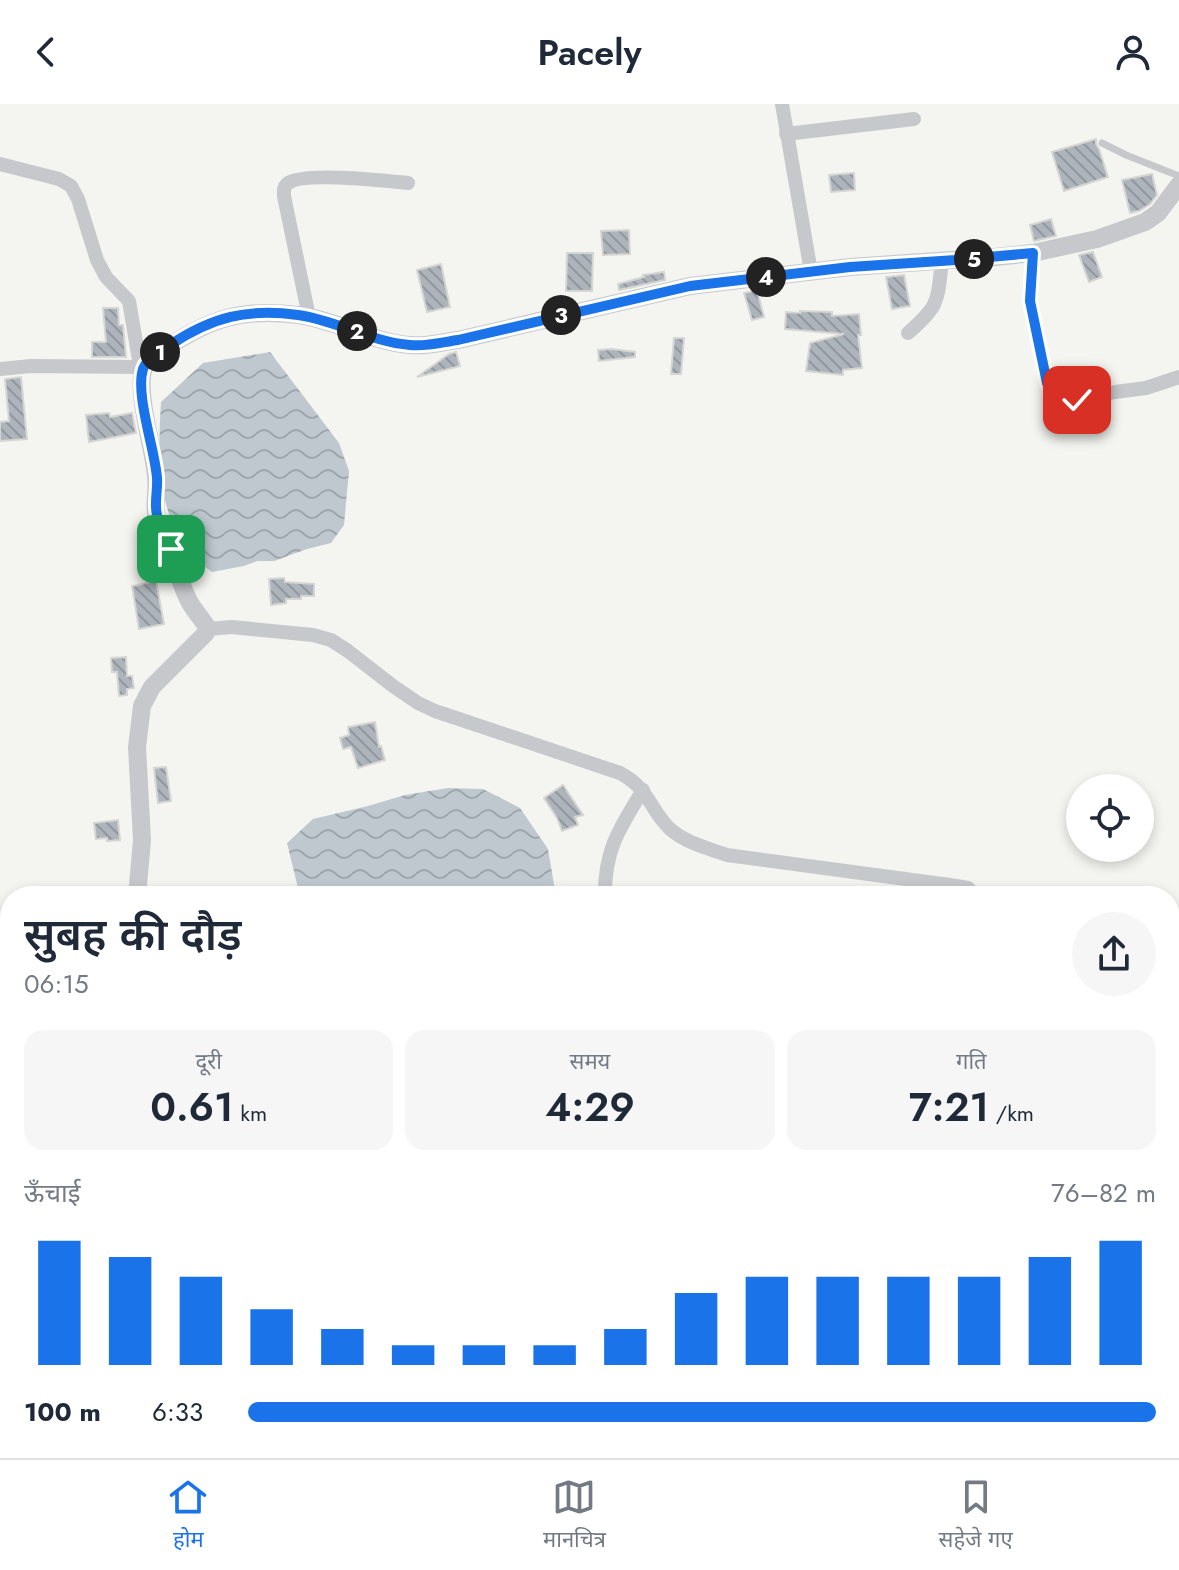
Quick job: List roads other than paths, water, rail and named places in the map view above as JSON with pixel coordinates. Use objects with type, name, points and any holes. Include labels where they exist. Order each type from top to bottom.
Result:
[{"type":"street","points":[[782,104],[811,272]]},
{"type":"street","points":[[786,134],[914,119]]},
{"type":"street","points":[[0,164],[59,179],[71,186],[97,260],[106,277],[129,301],[142,366],[142,395],[157,478],[156,512],[184,590],[208,629]]},
{"type":"street","points":[[309,317],[284,196],[285,186],[293,181],[326,178],[408,183]]},
{"type":"street","points":[[0,369],[142,366],[204,324],[258,313],[309,317],[390,343],[428,345],[690,286],[850,267],[1033,253],[1097,239],[1145,222],[1158,213],[1179,185]]},
{"type":"street","points":[[1033,253],[1030,301],[1053,398],[1060,401],[1077,400],[1146,388],[1179,377]]},
{"type":"street","points":[[908,333],[934,306],[942,261]]},
{"type":"street","points":[[208,629],[245,628],[313,635],[331,640],[426,707],[633,780],[668,827],[680,837],[727,855],[956,886]]},
{"type":"street","points":[[138,886],[142,840],[137,747],[142,706],[152,687],[208,629]]},
{"type":"street","points":[[605,886],[610,852],[619,829],[643,790]]},
{"type":"lane","points":[[1102,143],[1179,176]]},
{"type":"water","points":[[270,352],[339,443],[349,471],[344,525],[331,543],[274,561],[257,561],[212,572],[189,552],[170,518],[160,460],[161,402],[203,363]]},
{"type":"water","points":[[448,788],[483,789],[520,808],[548,849],[554,886],[298,886],[287,843],[313,819],[405,795]]}]
